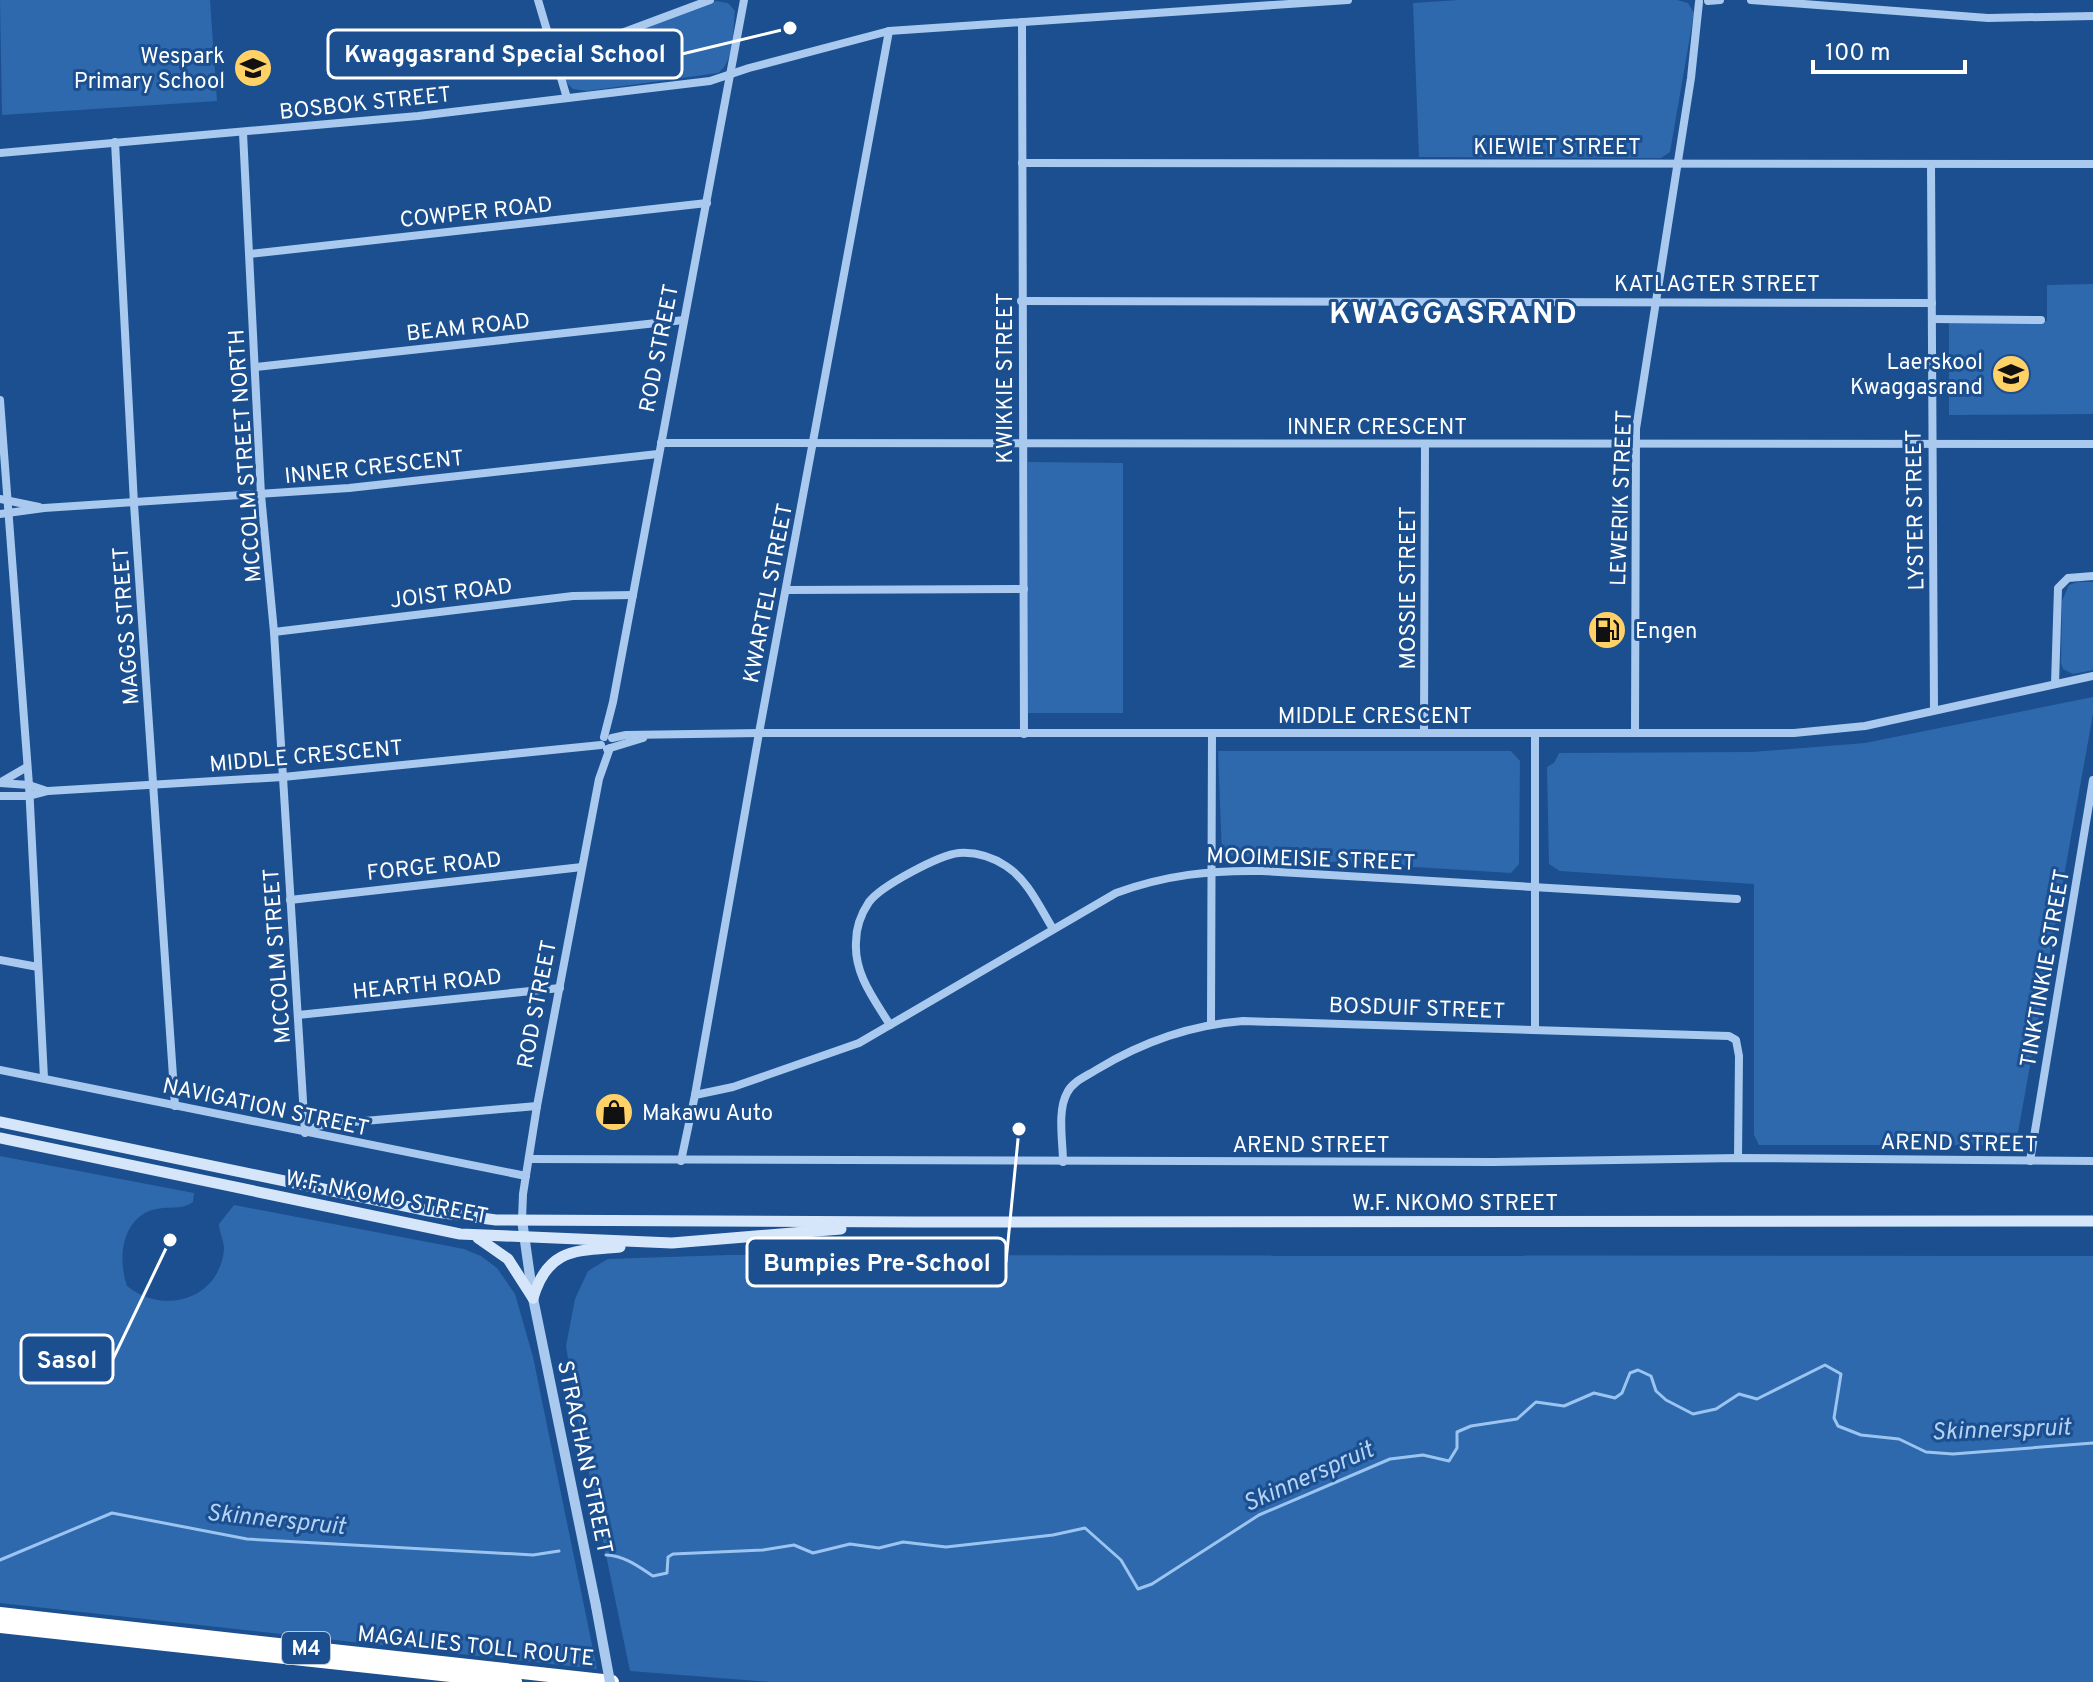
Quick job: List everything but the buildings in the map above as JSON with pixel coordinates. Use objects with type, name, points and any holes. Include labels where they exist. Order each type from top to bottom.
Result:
[{"type":"highway","name":"MAGALIES TOLL ROUTE","points":[[0,1614],[611,1682]]},
{"type":"highway","name":"MAGALIES TOLL ROUTE","points":[[0,1626],[515,1682]]},
{"type":"main road","name":"W.F. NKOMO STREET","points":[[0,1122],[429,1211],[461,1217],[522,1220],[2093,1224]]},
{"type":"main road","name":"W.F. NKOMO STREET","points":[[0,1138],[425,1228],[471,1235],[672,1243],[916,1222]]},
{"type":"main road","points":[[471,1235],[508,1259],[533,1298]]},
{"type":"main road","points":[[533,1298],[542,1274],[562,1255],[672,1243]]},
{"type":"street","points":[[538,0],[567,98]]},
{"type":"street","points":[[557,57],[710,0]]},
{"type":"street","name":"ROD STREET","points":[[525,1239],[522,1220],[537,1106],[744,0]]},
{"type":"street","name":"BOSBOK STREET","points":[[0,153],[243,133],[710,81],[889,31],[1348,0]]},
{"type":"street","points":[[1704,1],[1720,0]]},
{"type":"street","points":[[1751,0],[1988,18],[2093,16]]},
{"type":"street","name":"LEWERIK STREET","points":[[1635,733],[1635,444],[1697,27],[1704,1]]},
{"type":"street","name":"KWIKKIE STREET","points":[[1022,22],[1024,734]]},
{"type":"street","name":"KWARTEL STREET","points":[[681,1161],[889,31]]},
{"type":"street","name":"MCCOLM STREET NORTH","points":[[243,133],[261,495],[283,777]]},
{"type":"street","name":"MAGGS STREET","points":[[115,142],[134,504],[175,1106]]},
{"type":"street","name":"KIEWIET STREET","points":[[1022,163],[2093,164]]},
{"type":"street","name":"LYSTER STREET","points":[[1931,164],[1934,710]]},
{"type":"street","name":"COWPER ROAD","points":[[250,254],[707,203]]},
{"type":"street","name":"KATLAGTER STREET","points":[[1021,301],[1932,303]]},
{"type":"street","points":[[1932,319],[2041,320]]},
{"type":"street","name":"BEAM ROAD","points":[[256,367],[684,320]]},
{"type":"street","points":[[0,400],[5,513],[29,785],[44,1078]]},
{"type":"street","name":"INNER CRESCENT","points":[[661,443],[2093,444]]},
{"type":"street","name":"MOSSIE STREET","points":[[1424,732],[1425,444]]},
{"type":"street","name":"INNER CRESCENT","points":[[5,513],[349,488],[658,454]]},
{"type":"street","name":"INNER CRESCENT","points":[[4,499],[44,508]]},
{"type":"street","points":[[2055,684],[2058,588],[2068,578],[2093,576]]},
{"type":"street","points":[[787,590],[1024,589]]},
{"type":"street","name":"JOIST ROAD","points":[[274,632],[590,594],[633,595]]},
{"type":"street","name":"MIDDLE CRESCENT","points":[[0,796],[283,777],[651,735],[1830,731],[2093,676]]},
{"type":"street","points":[[1211,1023],[1212,733]]},
{"type":"street","points":[[1535,733],[1535,1029]]},
{"type":"street","points":[[0,783],[27,767]]},
{"type":"street","name":"MCCOLM STREET","points":[[283,777],[305,1133]]},
{"type":"street","name":"TINKTINKIE STREET","points":[[2030,1161],[2093,780]]},
{"type":"street","name":"MIDDLE CRESCENT","points":[[0,783],[29,785],[48,791]]},
{"type":"street","points":[[890,1025],[861,976],[856,958],[860,919],[870,901],[881,891],[946,856],[962,853],[983,856],[1017,874],[1053,929]]},
{"type":"street","name":"FORGE ROAD","points":[[290,900],[582,867]]},
{"type":"street","name":"MOOIMEISIE STREET","points":[[695,1095],[733,1087],[843,1050],[1053,929],[1127,889],[1158,879],[1213,870],[1534,885],[1737,899]]},
{"type":"street","points":[[0,960],[38,967]]},
{"type":"street","name":"HEARTH ROAD","points":[[298,1015],[560,988]]},
{"type":"street","name":"BOSDUIF STREET","points":[[1063,1162],[1063,1106],[1066,1094],[1073,1085],[1123,1053],[1160,1038],[1211,1023],[1243,1021],[1722,1035],[1736,1040],[1739,1056],[1738,1158]]},
{"type":"street","name":"NAVIGATION STREET","points":[[0,1070],[526,1176]]},
{"type":"street","points":[[305,1133],[317,1126],[330,1124],[537,1106]]},
{"type":"street","name":"AREND STREET","points":[[529,1159],[1494,1162],[1738,1158],[2093,1161]]},
{"type":"street","name":"STRACHAN STREET","points":[[525,1239],[533,1298],[611,1682]]},
{"type":"shaded area","points":[[0,0],[210,0],[217,101],[2,115]]},
{"type":"shaded area","points":[[1459,0],[1677,0],[1688,3],[1694,13],[1670,152],[1661,158],[1419,157],[1413,3]]},
{"type":"shaded area","points":[[716,1],[728,3],[735,11],[730,53],[718,73],[587,91],[573,89],[565,81],[564,64],[573,54]]},
{"type":"shaded area","points":[[2093,284],[2093,414],[1949,415],[1949,322],[2047,321],[2047,285]]},
{"type":"shaded area","points":[[1028,462],[1123,463],[1123,713],[1028,713]]},
{"type":"shaded area","points":[[2093,582],[2093,670],[2073,674],[2063,669],[2061,663],[2062,601],[2069,585]]},
{"type":"shaded area","points":[[2093,697],[2093,714],[2017,1138],[2008,1145],[1759,1145],[1754,1135],[1754,884],[1560,871],[1549,864],[1547,767],[1554,763],[1559,753],[1752,752],[1865,743]]},
{"type":"shaded area","points":[[1218,751],[1511,751],[1520,761],[1519,864],[1511,873],[1222,855]]},
{"type":"shaded area","points":[[0,1156],[194,1193],[193,1202],[189,1204],[150,1211],[139,1217],[126,1236],[122,1261],[127,1286],[157,1300],[188,1298],[212,1280],[220,1266],[224,1249],[219,1224],[234,1205],[464,1249],[481,1256],[497,1268],[515,1294],[533,1357],[597,1669],[0,1603]]},
{"type":"shaded area","points":[[729,1255],[2093,1256],[2093,1682],[771,1682],[630,1671],[578,1420],[566,1346],[575,1299],[588,1271],[608,1259]]},
{"type":"waterway","name":"Skinnerspruit","points":[[606,1555],[625,1559],[653,1576],[667,1573],[668,1557],[673,1554],[763,1550],[794,1545],[813,1553],[850,1544],[879,1548],[903,1542],[946,1547],[1053,1535],[1085,1528],[1121,1560],[1138,1589],[1152,1584],[1259,1515],[1390,1459],[1423,1455],[1449,1461],[1457,1448],[1457,1432],[1471,1426],[1517,1419],[1536,1402],[1564,1406],[1594,1393],[1615,1398],[1622,1393],[1630,1373],[1638,1370],[1651,1376],[1656,1391],[1666,1400],[1693,1414],[1716,1409],[1739,1394],[1757,1399],[1825,1365],[1841,1374],[1834,1418],[1838,1426],[1861,1435],[1899,1439],[1926,1452],[1953,1454],[2093,1443]]},
{"type":"waterway","name":"Skinnerspruit","points":[[0,1560],[112,1513],[247,1539],[533,1555],[559,1551]]},
{"type":"place","name":"Kwaggasrand Special School","points":[[790,28]]},
{"type":"place","name":"Wespark Primary School","points":[[253,68]]},
{"type":"place","name":"Laerskool Kwaggasrand","points":[[2011,374]]},
{"type":"place","name":"Engen","points":[[1607,630]]},
{"type":"place","name":"Makawu Auto","points":[[614,1112]]},
{"type":"place","name":"Bumpies Pre-School","points":[[1019,1129]]},
{"type":"place","name":"Sasol","points":[[170,1240]]},
{"type":"district","name":"KWAGGASRAND","points":[[1454,313]]}]
